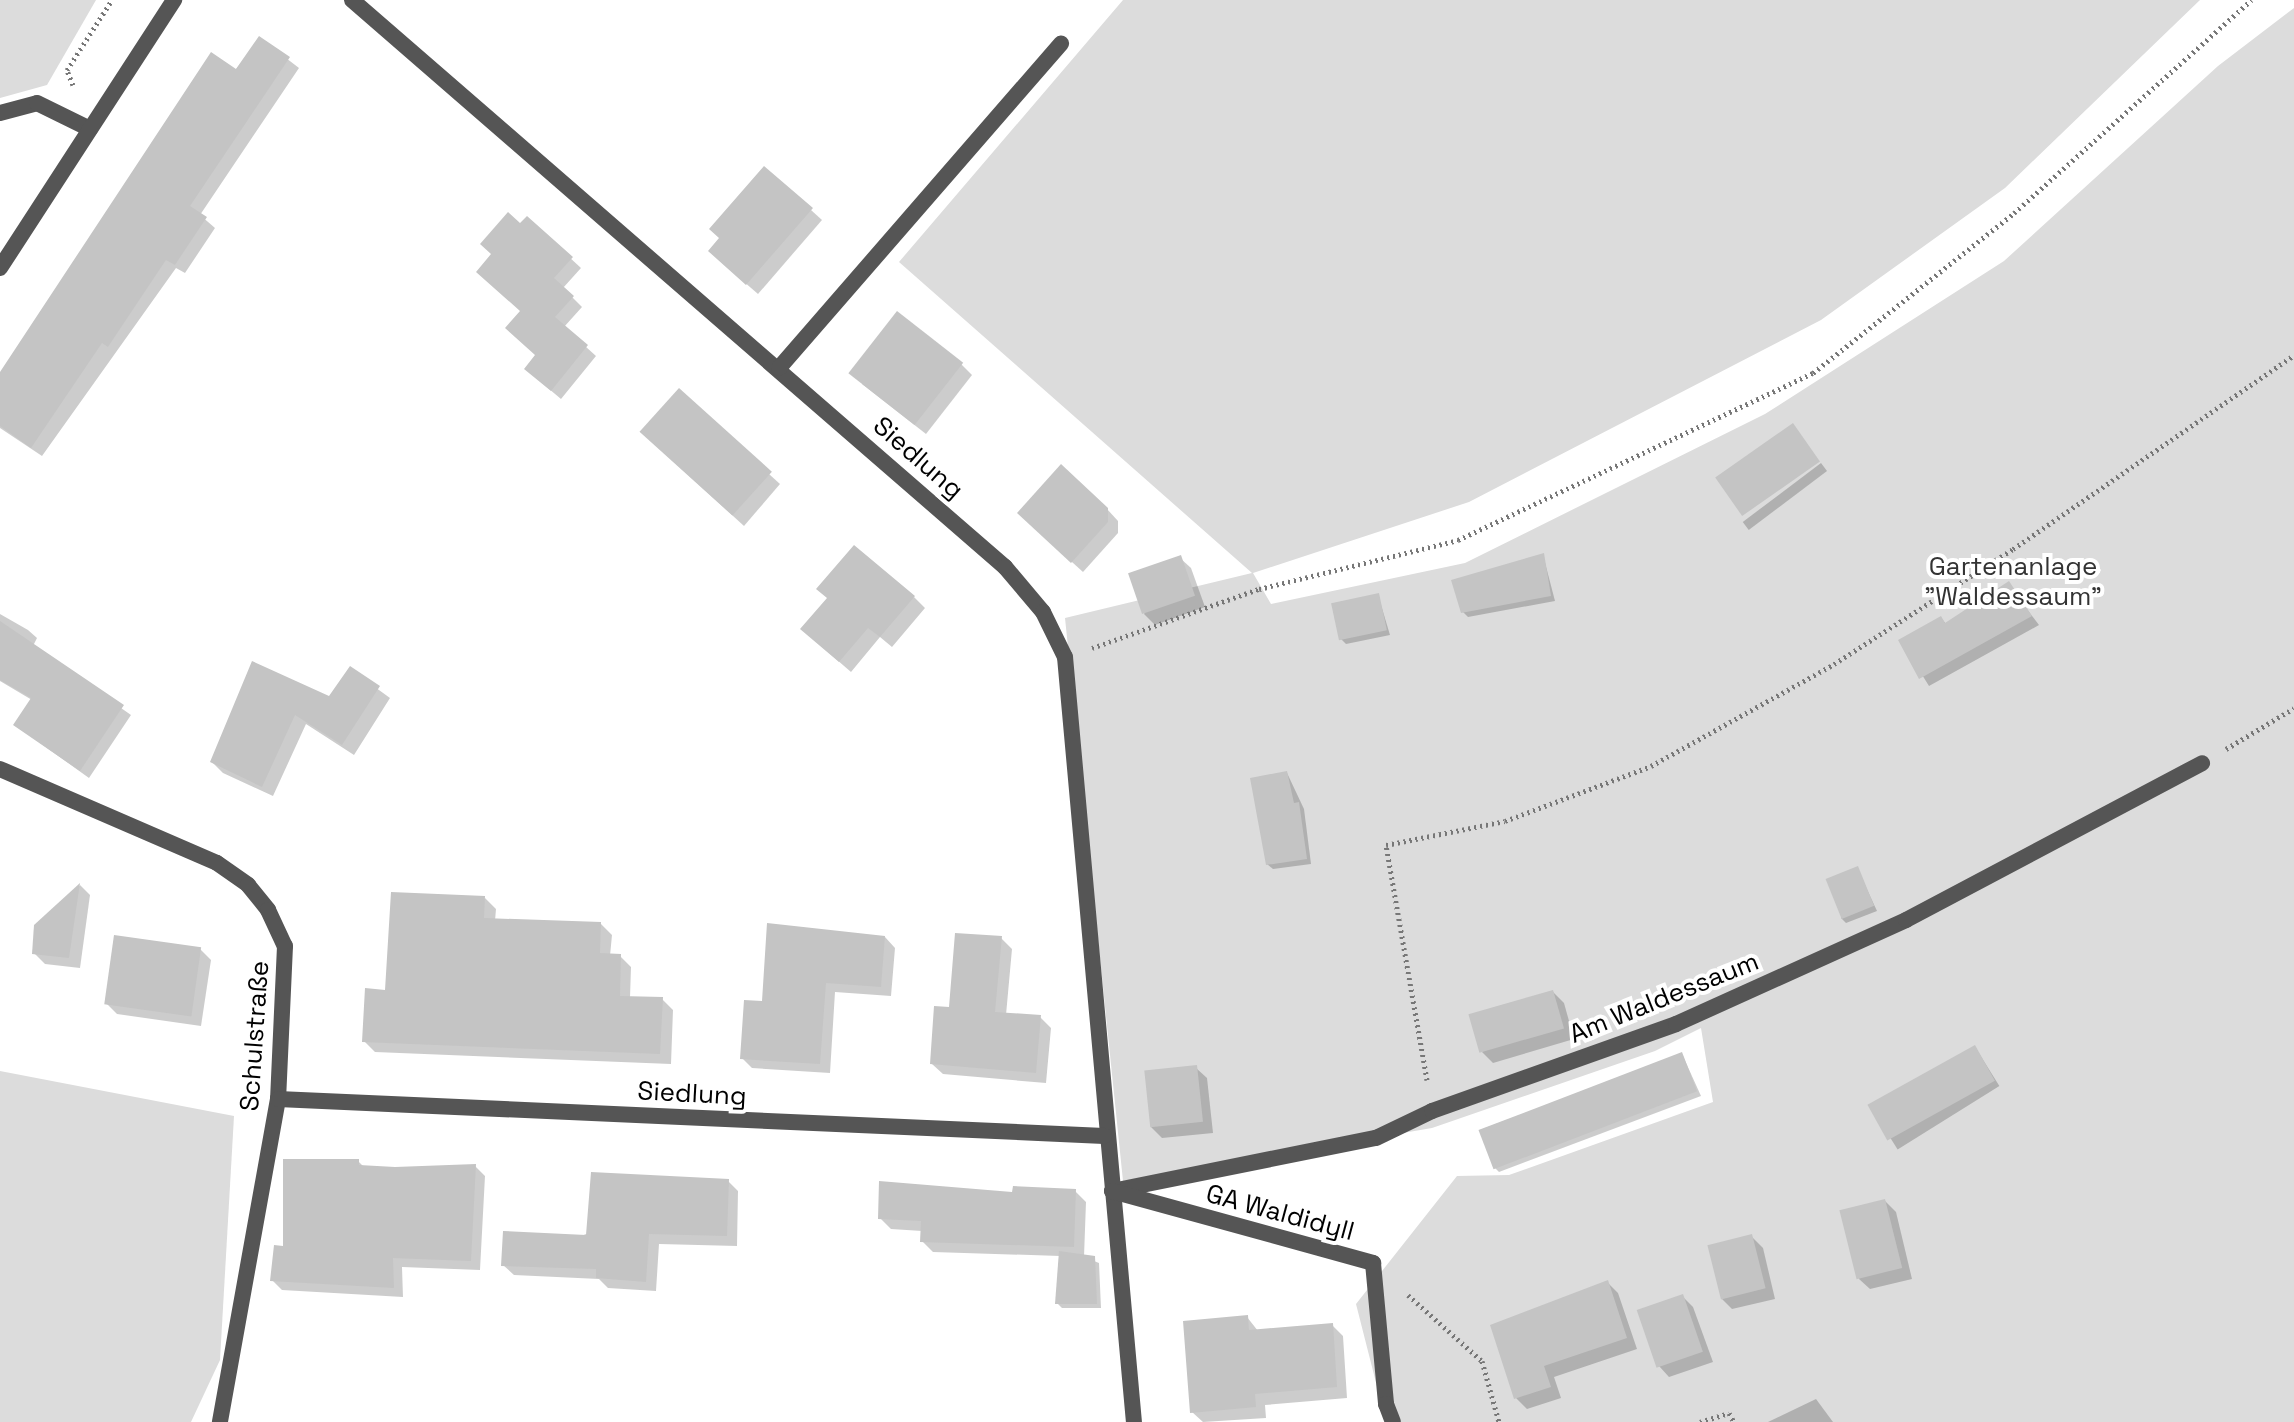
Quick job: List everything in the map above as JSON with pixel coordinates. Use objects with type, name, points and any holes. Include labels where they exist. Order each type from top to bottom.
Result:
[{"type":"street","points":[[0,268],[174,0]]},
{"type":"street","name":"Siedlung","points":[[352,0],[1005,567],[1043,612],[1065,657],[1104,1136],[1134,1422]]},
{"type":"street","points":[[779,368],[1061,44]]},
{"type":"street","points":[[0,113],[37,103],[90,129]]},
{"type":"street","name":"Am Waldessaum","points":[[1112,1191],[1376,1138],[1432,1111],[1676,1024],[1863,940],[2202,763]]},
{"type":"street","name":"Schulstraße","points":[[0,769],[217,863],[248,885],[268,910],[285,946],[278,1099],[220,1422]]},
{"type":"street","name":"Siedlung","points":[[278,1099],[1104,1136]]},
{"type":"street","name":"GA Waldidyll","points":[[1112,1191],[1373,1263],[1386,1404],[1393,1422]]},
{"type":"path","points":[[90,129],[67,70],[112,0]]},
{"type":"path","points":[[1065,657],[1259,589],[1458,540],[1813,373],[2014,213],[2251,0]]},
{"type":"path","points":[[1432,1111],[1386,845],[1505,821],[1651,766],[1834,664],[2013,549],[2294,355]]},
{"type":"path","points":[[2202,763],[2294,708]]},
{"type":"path","points":[[1373,1263],[1482,1361],[1499,1422]]},
{"type":"path","points":[[1700,1422],[1729,1413],[1734,1422]]},
{"type":"green space","points":[[0,0],[96,0],[47,85],[0,98]]},
{"type":"green space","name":"Gartenanlage \"Waldessaum\"","points":[[1123,0],[2200,0],[2005,188],[1821,320],[1469,502],[1253,573],[1271,604],[1465,563],[1765,414],[2004,261],[2218,66],[2294,8],[2294,1422],[1386,1422],[1356,1304],[1457,1176],[1509,1175],[1713,1102],[1701,1028],[1655,1051],[1432,1128],[1123,1181],[1065,618],[1252,573],[899,262]]},
{"type":"green space","points":[[0,1071],[234,1116],[220,1360],[191,1422],[0,1422]]},
{"type":"building","points":[[259,36],[290,57],[190,206],[207,217],[175,265],[166,260],[108,347],[102,343],[31,448],[0,426],[0,372],[211,52],[236,69]]},
{"type":"building","points":[[764,166],[813,208],[746,285],[708,251],[719,238],[709,229]]},
{"type":"building","points":[[508,212],[520,223],[527,216],[573,257],[554,278],[574,296],[555,317],[588,345],[551,391],[524,369],[535,355],[505,328],[520,311],[476,272],[491,254],[480,244]]},
{"type":"building","points":[[897,311],[963,363],[915,425],[848,373]]},
{"type":"building","points":[[679,388],[772,472],[732,515],[640,432]]},
{"type":"building","points":[[1793,423],[1820,462],[1742,516],[1715,477]]},
{"type":"building","points":[[1061,464],[1108,508],[1108,522],[1071,563],[1017,513]]},
{"type":"building","points":[[854,545],[915,596],[880,637],[868,628],[839,662],[800,629],[827,598],[816,589]]},
{"type":"building","points":[[1544,553],[1551,596],[1461,613],[1451,580]]},
{"type":"building","points":[[1181,555],[1195,596],[1142,614],[1128,573]]},
{"type":"building","points":[[2009,581],[2032,616],[1919,679],[1898,640],[1941,616],[1945,623]]},
{"type":"building","points":[[1379,593],[1387,630],[1339,640],[1331,603]]},
{"type":"building","points":[[0,621],[124,705],[80,771],[13,725],[31,698],[0,680]]},
{"type":"building","points":[[252,661],[329,696],[350,666],[380,686],[342,745],[295,715],[262,787],[210,762]]},
{"type":"building","points":[[1287,771],[1294,803],[1299,802],[1307,859],[1266,865],[1250,778]]},
{"type":"building","points":[[1858,866],[1874,906],[1842,919],[1826,879]]},
{"type":"building","points":[[80,883],[69,958],[32,954],[34,925]]},
{"type":"building","points":[[391,892],[485,896],[484,918],[601,922],[600,953],[621,954],[620,996],[663,997],[660,1054],[362,1042],[365,988],[385,990]]},
{"type":"building","points":[[767,923],[885,936],[881,987],[826,983],[820,1064],[740,1059],[744,1000],[762,1001]]},
{"type":"building","points":[[955,933],[1002,936],[995,1012],[1041,1015],[1036,1073],[930,1064],[934,1006],[949,1007]]},
{"type":"building","points":[[114,935],[201,947],[191,1017],[104,1004]]},
{"type":"building","points":[[1553,990],[1564,1028],[1479,1053],[1468,1014]]},
{"type":"building","points":[[1975,1045],[1995,1081],[1887,1140],[1867,1105]]},
{"type":"building","points":[[1682,1052],[1697,1091],[1494,1169],[1478,1130]]},
{"type":"building","points":[[1197,1065],[1203,1122],[1150,1127],[1144,1071]]},
{"type":"building","points":[[283,1159],[359,1159],[359,1165],[395,1167],[476,1164],[471,1261],[393,1258],[394,1288],[270,1281],[274,1245],[283,1246]]},
{"type":"building","points":[[591,1172],[729,1179],[727,1236],[649,1234],[646,1282],[596,1278],[596,1269],[501,1266],[503,1231],[586,1235]]},
{"type":"building","points":[[879,1181],[1012,1192],[1013,1186],[1076,1189],[1074,1247],[920,1242],[921,1221],[878,1219]]},
{"type":"building","points":[[1885,1199],[1902,1268],[1857,1279],[1839,1210]]},
{"type":"building","points":[[1752,1234],[1766,1288],[1721,1299],[1707,1245]]},
{"type":"building","points":[[1059,1251],[1095,1256],[1097,1304],[1055,1304]]},
{"type":"building","points":[[1608,1280],[1627,1338],[1544,1366],[1551,1387],[1514,1399],[1490,1325]]},
{"type":"building","points":[[1683,1294],[1703,1352],[1657,1368],[1637,1310]]},
{"type":"building","points":[[1248,1315],[1249,1330],[1333,1323],[1337,1387],[1255,1394],[1256,1407],[1190,1413],[1183,1321]]}]
